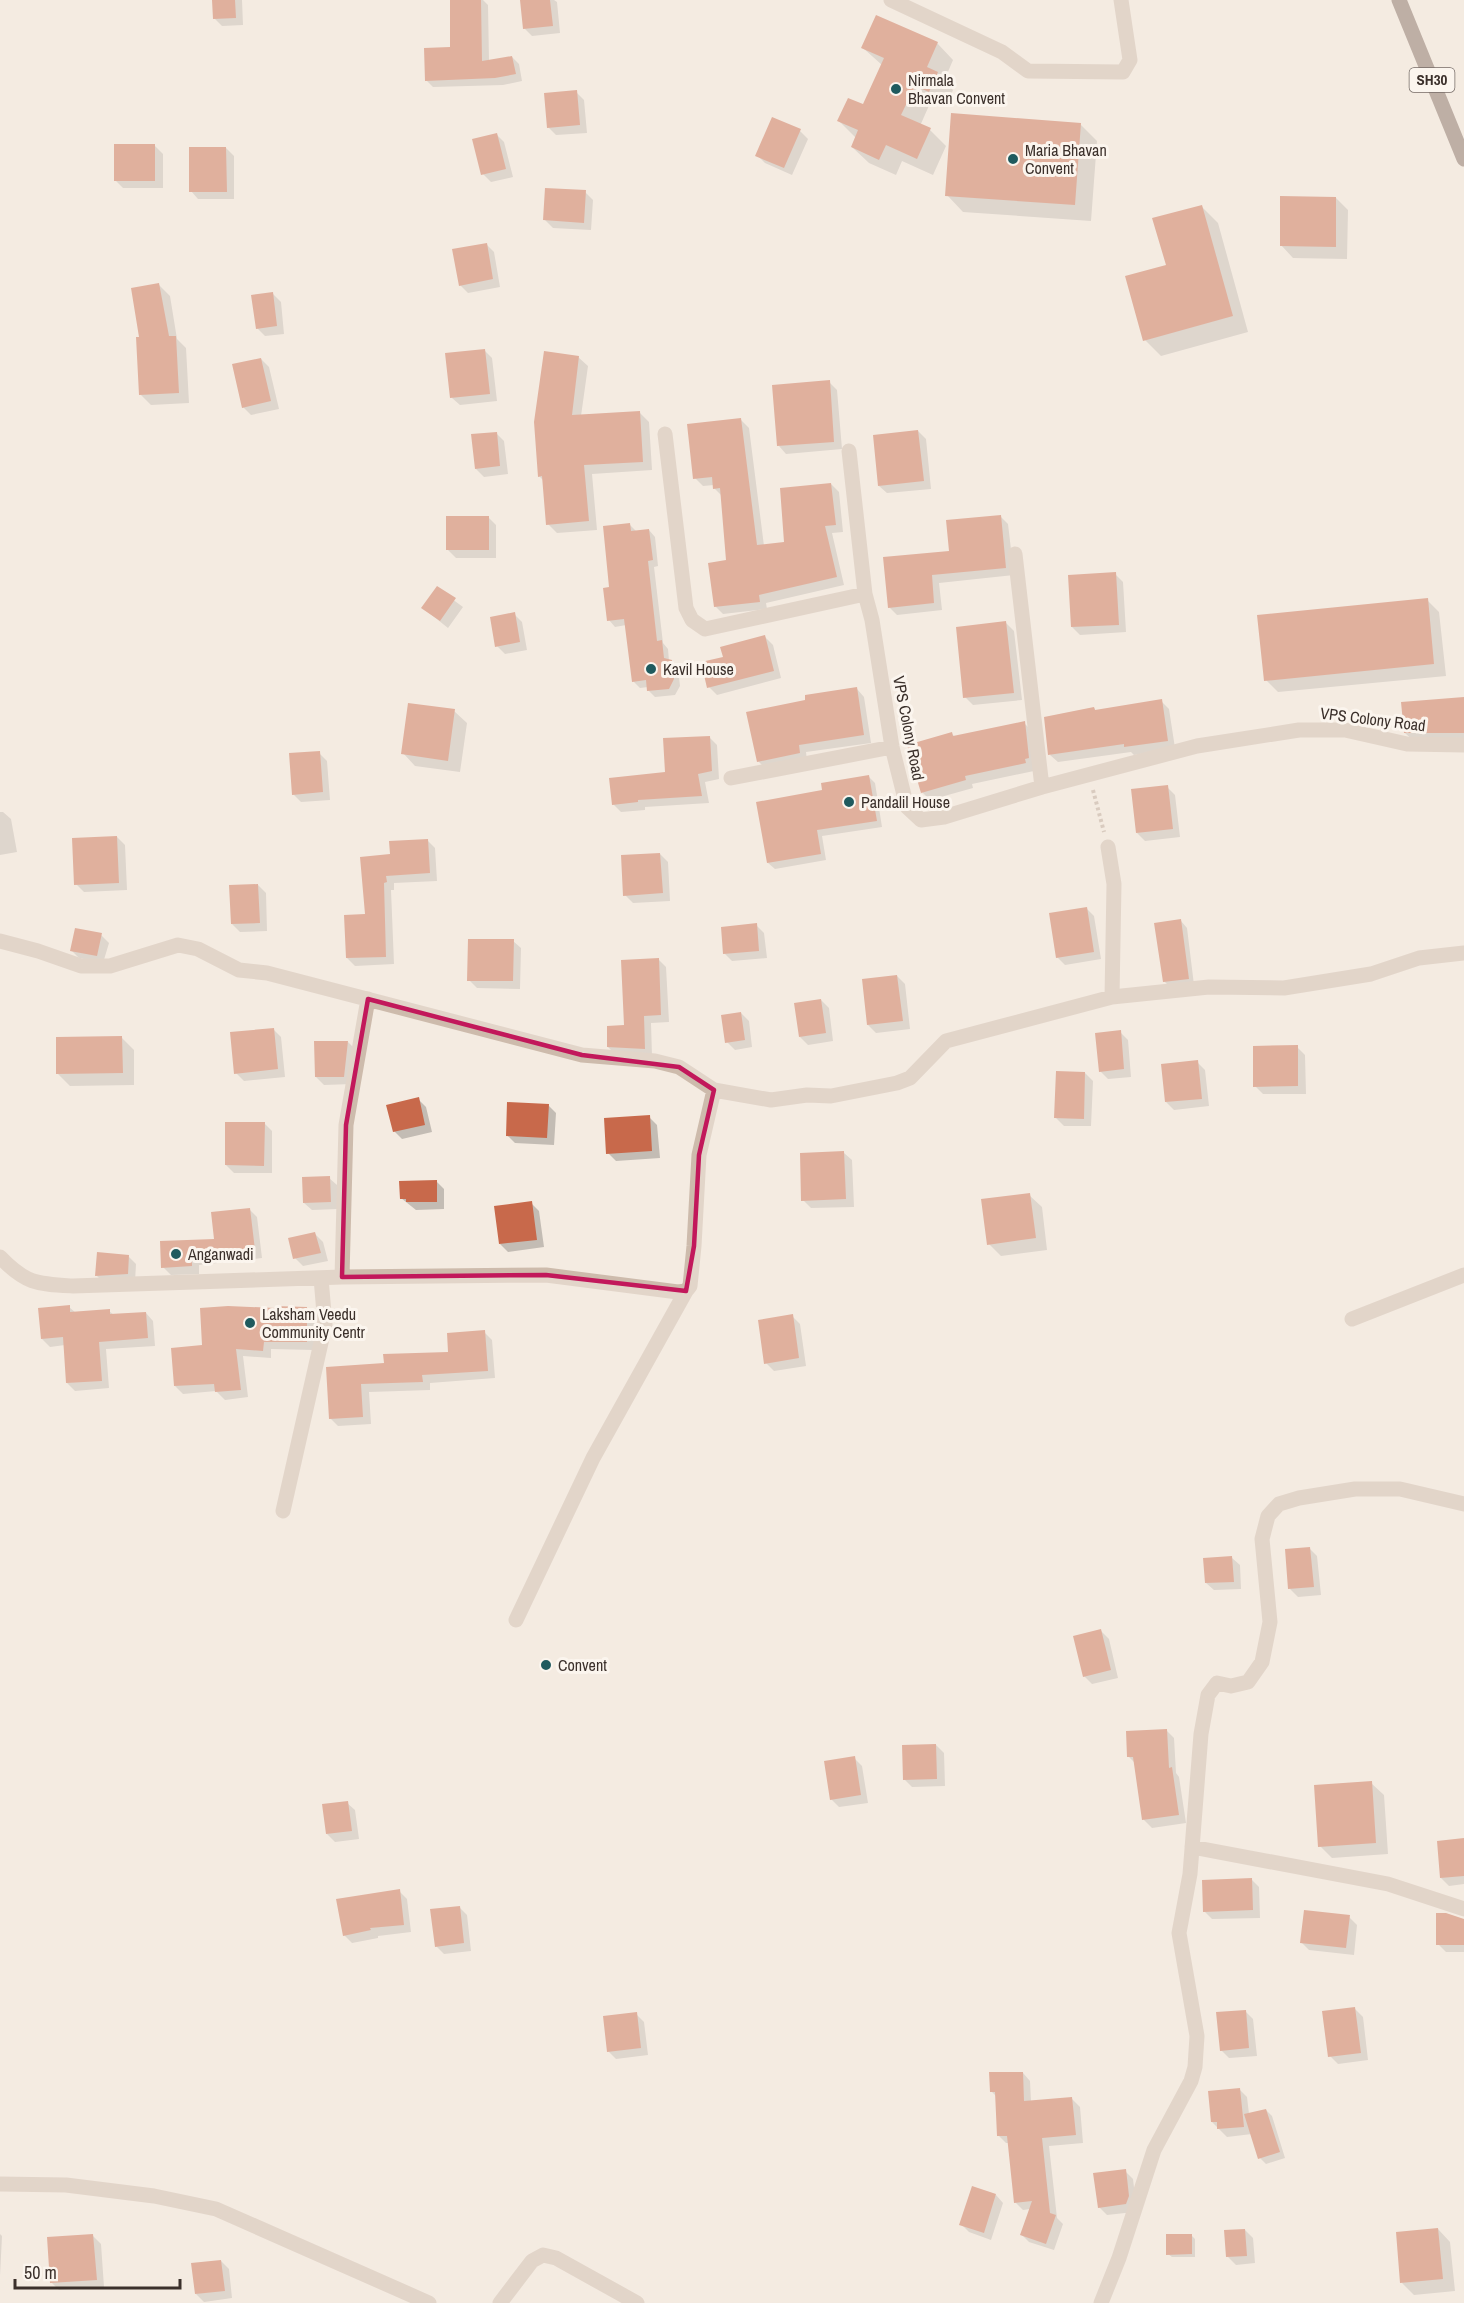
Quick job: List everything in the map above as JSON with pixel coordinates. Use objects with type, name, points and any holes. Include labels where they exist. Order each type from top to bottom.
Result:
[{"type":"main road","name":"SH30","points":[[1399,0],[1464,159]]},
{"type":"street","points":[[891,0],[1002,52],[1028,71],[1123,72],[1130,60],[1120,0]]},
{"type":"street","points":[[665,434],[686,608],[692,620],[705,629],[865,594]]},
{"type":"street","name":"VPS Colony Road","points":[[849,450],[865,594],[872,620],[892,747],[907,807],[921,820],[944,817],[1042,787],[1197,746],[1299,730],[1344,730],[1407,744],[1464,745]]},
{"type":"street","points":[[1015,554],[1042,787]]},
{"type":"street","points":[[731,778],[892,747]]},
{"type":"street","points":[[1108,847],[1114,884],[1112,997]]},
{"type":"street","points":[[0,941],[81,966],[110,966],[178,945],[198,949],[239,970],[267,974],[368,999],[582,1055],[655,1061],[680,1067],[714,1090],[771,1100],[807,1095],[831,1096],[897,1083],[910,1078],[946,1041],[1112,997],[1209,987],[1284,988],[1371,974],[1419,958],[1464,953]]},
{"type":"street","points":[[342,1277],[346,1125],[368,999]]},
{"type":"street","points":[[516,1620],[593,1458],[690,1286],[699,1155],[714,1090]]},
{"type":"street","points":[[0,1257],[10,1267],[36,1284],[73,1286],[342,1277],[546,1275],[654,1290],[686,1291]]},
{"type":"street","points":[[1352,1319],[1464,1275]]},
{"type":"street","points":[[283,1511],[325,1325],[321,1278]]},
{"type":"street","points":[[1101,2303],[1119,2258],[1154,2150],[1191,2081],[1195,2067],[1197,2036],[1179,1933],[1192,1847],[1201,1734],[1208,1695],[1217,1683],[1231,1686],[1248,1682],[1263,1662],[1270,1622],[1262,1539],[1268,1516],[1279,1504],[1299,1498],[1355,1489],[1400,1489],[1464,1504]]},
{"type":"street","points":[[1192,1847],[1388,1884],[1464,1909]]},
{"type":"street","points":[[0,2184],[66,2185],[153,2196],[216,2209],[429,2303]]},
{"type":"street","points":[[500,2303],[532,2261],[543,2255],[556,2258],[637,2303]]},
{"type":"path","points":[[1089,774],[1108,847]]},
{"type":"highlighted area","points":[[368,999],[582,1055],[679,1067],[714,1090],[699,1155],[694,1246],[686,1291],[546,1275],[342,1277],[346,1125]]},
{"type":"building","points":[[212,0],[235,0],[236,18],[213,19]]},
{"type":"building","points":[[450,0],[481,0],[482,61],[512,56],[516,74],[495,78],[425,81],[424,48],[450,47]]},
{"type":"building","points":[[520,0],[550,0],[553,26],[523,29]]},
{"type":"building","name":"Nirmala Bhavan Convent","points":[[876,15],[938,42],[927,67],[938,72],[929,92],[915,86],[901,115],[931,128],[917,159],[886,145],[879,160],[851,147],[858,130],[837,121],[848,98],[863,104],[884,58],[861,48]]},
{"type":"building","points":[[577,90],[580,125],[547,128],[544,93]]},
{"type":"building","name":"Maria Bhavan Convent","points":[[951,113],[1081,123],[1075,205],[945,196]]},
{"type":"building","points":[[772,117],[801,129],[784,168],[755,156]]},
{"type":"building","points":[[497,133],[506,169],[481,175],[472,139]]},
{"type":"building","points":[[114,144],[155,144],[155,181],[114,181]]},
{"type":"building","points":[[189,147],[226,147],[227,192],[189,192]]},
{"type":"building","points":[[545,188],[586,190],[584,223],[543,220]]},
{"type":"building","points":[[1280,196],[1336,197],[1336,247],[1280,246]]},
{"type":"building","points":[[1202,205],[1233,316],[1143,341],[1125,276],[1166,265],[1152,218]]},
{"type":"building","points":[[487,243],[493,279],[459,286],[452,249]]},
{"type":"building","points":[[159,283],[169,336],[176,336],[179,393],[139,395],[136,337],[139,337],[131,288]]},
{"type":"building","points":[[273,292],[277,326],[256,329],[251,295]]},
{"type":"building","points":[[485,349],[490,394],[450,398],[445,353]]},
{"type":"building","points":[[544,351],[579,356],[572,415],[640,411],[643,462],[584,465],[589,521],[546,525],[542,476],[538,477],[534,422]]},
{"type":"building","points":[[261,358],[271,401],[242,408],[232,364]]},
{"type":"building","points":[[830,380],[834,442],[777,446],[772,385]]},
{"type":"building","points":[[741,418],[757,545],[784,542],[780,488],[831,483],[836,525],[825,526],[837,577],[759,595],[760,602],[714,607],[708,563],[726,560],[720,488],[713,489],[712,477],[693,479],[687,424]]},
{"type":"building","points":[[918,430],[924,481],[878,486],[873,435]]},
{"type":"building","points":[[497,432],[500,466],[475,469],[471,434]]},
{"type":"building","points":[[1001,515],[1006,568],[932,575],[934,603],[888,608],[883,557],[949,551],[946,520]]},
{"type":"building","points":[[446,516],[489,516],[489,550],[446,550]]},
{"type":"building","points":[[630,523],[631,531],[649,529],[653,560],[648,561],[657,641],[662,640],[664,658],[672,660],[674,679],[669,689],[647,691],[646,680],[632,682],[624,619],[607,621],[603,588],[609,587],[603,526]]},
{"type":"building","points":[[1116,572],[1119,625],[1071,627],[1068,575]]},
{"type":"building","points":[[437,586],[456,598],[440,621],[421,608]]},
{"type":"building","points":[[1428,598],[1434,664],[1264,681],[1257,615]]},
{"type":"building","points":[[515,612],[520,642],[495,647],[490,617]]},
{"type":"building","points":[[1006,621],[1014,693],[963,698],[956,627]]},
{"type":"building","points":[[765,635],[774,671],[707,688],[701,662],[723,657],[720,647]]},
{"type":"building","points":[[857,687],[864,735],[799,745],[800,753],[757,762],[746,712],[805,700],[805,695]]},
{"type":"building","points":[[1464,697],[1464,733],[1404,733],[1401,702]]},
{"type":"building","points":[[1162,699],[1168,741],[1124,747],[1124,744],[1048,755],[1044,717],[1094,707],[1095,710]]},
{"type":"building","points":[[408,703],[455,709],[448,761],[401,754]]},
{"type":"building","points":[[1025,721],[1029,758],[1025,759],[1026,763],[965,776],[966,780],[921,793],[907,745],[952,732],[953,736]]},
{"type":"building","points":[[710,736],[712,771],[698,774],[702,796],[638,800],[638,802],[612,805],[609,778],[665,772],[663,738]]},
{"type":"building","points":[[320,751],[323,792],[292,795],[289,753]]},
{"type":"building","points":[[869,775],[877,821],[817,830],[821,854],[767,863],[756,802],[822,790],[821,783]]},
{"type":"building","points":[[1168,785],[1173,829],[1136,833],[1131,789]]},
{"type":"building","points":[[117,836],[119,883],[74,885],[72,838]]},
{"type":"building","points":[[428,839],[430,873],[386,876],[387,882],[384,883],[386,957],[346,958],[344,915],[365,914],[360,857],[390,854],[389,841]]},
{"type":"building","points":[[660,853],[663,893],[623,896],[621,855]]},
{"type":"building","points":[[258,884],[260,923],[231,924],[229,885]]},
{"type":"building","points":[[1087,907],[1094,952],[1056,958],[1049,913]]},
{"type":"building","points":[[1181,919],[1189,979],[1163,982],[1154,923]]},
{"type":"building","points":[[757,923],[759,951],[723,954],[721,927]]},
{"type":"building","points":[[75,928],[102,933],[97,956],[70,951]]},
{"type":"building","points":[[468,939],[514,939],[513,981],[467,981]]},
{"type":"building","points":[[659,958],[661,1015],[644,1016],[645,1049],[607,1047],[607,1026],[624,1025],[621,960]]},
{"type":"building","points":[[897,975],[903,1021],[867,1025],[862,979]]},
{"type":"building","points":[[821,999],[826,1033],[799,1037],[794,1003]]},
{"type":"building","points":[[741,1012],[745,1040],[725,1043],[721,1015]]},
{"type":"building","points":[[274,1028],[278,1069],[234,1074],[230,1032]]},
{"type":"building","points":[[1121,1030],[1124,1069],[1099,1072],[1095,1033]]},
{"type":"building","points":[[122,1036],[123,1073],[56,1074],[56,1037]]},
{"type":"building","points":[[314,1041],[348,1041],[344,1077],[315,1077]]},
{"type":"building","points":[[1298,1045],[1298,1086],[1253,1087],[1253,1046]]},
{"type":"building","points":[[1198,1060],[1202,1099],[1165,1102],[1161,1064]]},
{"type":"building","points":[[1056,1071],[1085,1072],[1084,1119],[1054,1118]]},
{"type":"building","points":[[419,1097],[425,1125],[393,1132],[386,1105]]},
{"type":"building","points":[[507,1102],[549,1104],[547,1138],[506,1136]]},
{"type":"building","points":[[650,1115],[652,1151],[606,1154],[604,1118]]},
{"type":"building","points":[[225,1122],[265,1122],[264,1166],[225,1165]]},
{"type":"building","points":[[844,1151],[846,1199],[801,1201],[800,1153]]},
{"type":"building","points":[[330,1176],[331,1202],[303,1203],[302,1177]]},
{"type":"building","points":[[437,1180],[437,1202],[406,1202],[406,1199],[400,1199],[399,1181]]},
{"type":"building","points":[[1030,1193],[1036,1238],[987,1245],[981,1199]]},
{"type":"building","points":[[532,1201],[537,1240],[499,1244],[494,1206]]},
{"type":"building","points":[[250,1208],[255,1250],[192,1257],[192,1266],[161,1268],[160,1241],[214,1239],[211,1212]]},
{"type":"building","points":[[315,1232],[321,1253],[293,1259],[288,1238]]},
{"type":"building","points":[[97,1252],[129,1255],[128,1274],[95,1276]]},
{"type":"building","points":[[70,1305],[70,1312],[110,1309],[110,1314],[146,1312],[148,1338],[99,1342],[102,1381],[66,1383],[63,1337],[41,1339],[38,1308]]},
{"type":"building","points":[[307,1307],[307,1342],[264,1342],[263,1351],[236,1349],[241,1390],[215,1392],[214,1384],[174,1386],[171,1348],[202,1345],[200,1308]]},
{"type":"building","points":[[793,1314],[799,1358],[764,1364],[758,1320]]},
{"type":"building","points":[[485,1330],[488,1371],[422,1375],[423,1382],[361,1384],[363,1417],[329,1419],[326,1367],[384,1363],[383,1354],[448,1352],[447,1333]]},
{"type":"building","points":[[1310,1547],[1314,1587],[1288,1589],[1285,1549]]},
{"type":"building","points":[[1232,1556],[1234,1582],[1205,1583],[1203,1558]]},
{"type":"building","points":[[1101,1629],[1111,1670],[1083,1677],[1073,1636]]},
{"type":"building","points":[[1167,1729],[1169,1768],[1172,1767],[1179,1815],[1142,1820],[1133,1757],[1127,1757],[1126,1731]]},
{"type":"building","points":[[936,1744],[937,1779],[903,1780],[902,1745]]},
{"type":"building","points":[[855,1756],[861,1795],[830,1800],[824,1761]]},
{"type":"building","points":[[1372,1781],[1376,1843],[1318,1847],[1314,1785]]},
{"type":"building","points":[[348,1801],[352,1831],[326,1834],[322,1804]]},
{"type":"building","points":[[1464,1838],[1464,1876],[1440,1878],[1437,1841]]},
{"type":"building","points":[[1252,1878],[1253,1910],[1203,1912],[1202,1880]]},
{"type":"building","points":[[400,1889],[404,1925],[370,1928],[371,1930],[343,1936],[336,1899]]},
{"type":"building","points":[[460,1906],[464,1943],[435,1947],[430,1909]]},
{"type":"building","points":[[1304,1910],[1350,1915],[1346,1948],[1300,1943]]},
{"type":"building","points":[[1436,1913],[1446,1913],[1464,1919],[1464,1945],[1436,1945]]},
{"type":"building","points":[[1355,2007],[1361,2053],[1328,2057],[1322,2011]]},
{"type":"building","points":[[1246,2010],[1249,2048],[1220,2051],[1216,2012]]},
{"type":"building","points":[[637,2012],[641,2048],[607,2052],[603,2016]]},
{"type":"building","points":[[989,2072],[1023,2072],[1024,2101],[1072,2097],[1076,2135],[1042,2138],[1050,2213],[1056,2215],[1046,2244],[1020,2235],[1032,2201],[1014,2203],[1007,2136],[997,2136],[995,2092],[990,2092]]},
{"type":"building","points":[[1240,2088],[1244,2127],[1217,2129],[1217,2122],[1211,2122],[1208,2091]]},
{"type":"building","points":[[1266,2109],[1280,2152],[1258,2159],[1244,2114]]},
{"type":"building","points":[[1126,2169],[1129,2196],[1126,2204],[1098,2208],[1093,2173]]},
{"type":"building","points":[[972,2186],[996,2194],[984,2233],[959,2225]]},
{"type":"building","points":[[1438,2228],[1443,2279],[1400,2283],[1396,2232]]},
{"type":"building","points":[[1245,2229],[1247,2256],[1226,2257],[1224,2230]]},
{"type":"building","points":[[93,2234],[97,2280],[50,2283],[47,2237]]},
{"type":"building","points":[[1166,2234],[1192,2234],[1192,2254],[1166,2255]]},
{"type":"building","points":[[221,2260],[225,2291],[195,2294],[191,2263]]},
{"type":"place","name":"Nirmala Bhavan Convent","points":[[896,89]]},
{"type":"place","name":"Maria Bhavan Convent","points":[[1013,159]]},
{"type":"place","name":"Kavil House","points":[[651,669]]},
{"type":"place","name":"Pandalil House","points":[[849,802]]},
{"type":"place","name":"Anganwadi","points":[[176,1254]]},
{"type":"place","name":"Laksham Veedu Community Centr","points":[[250,1323]]},
{"type":"place","name":"Convent","points":[[546,1665]]}]
